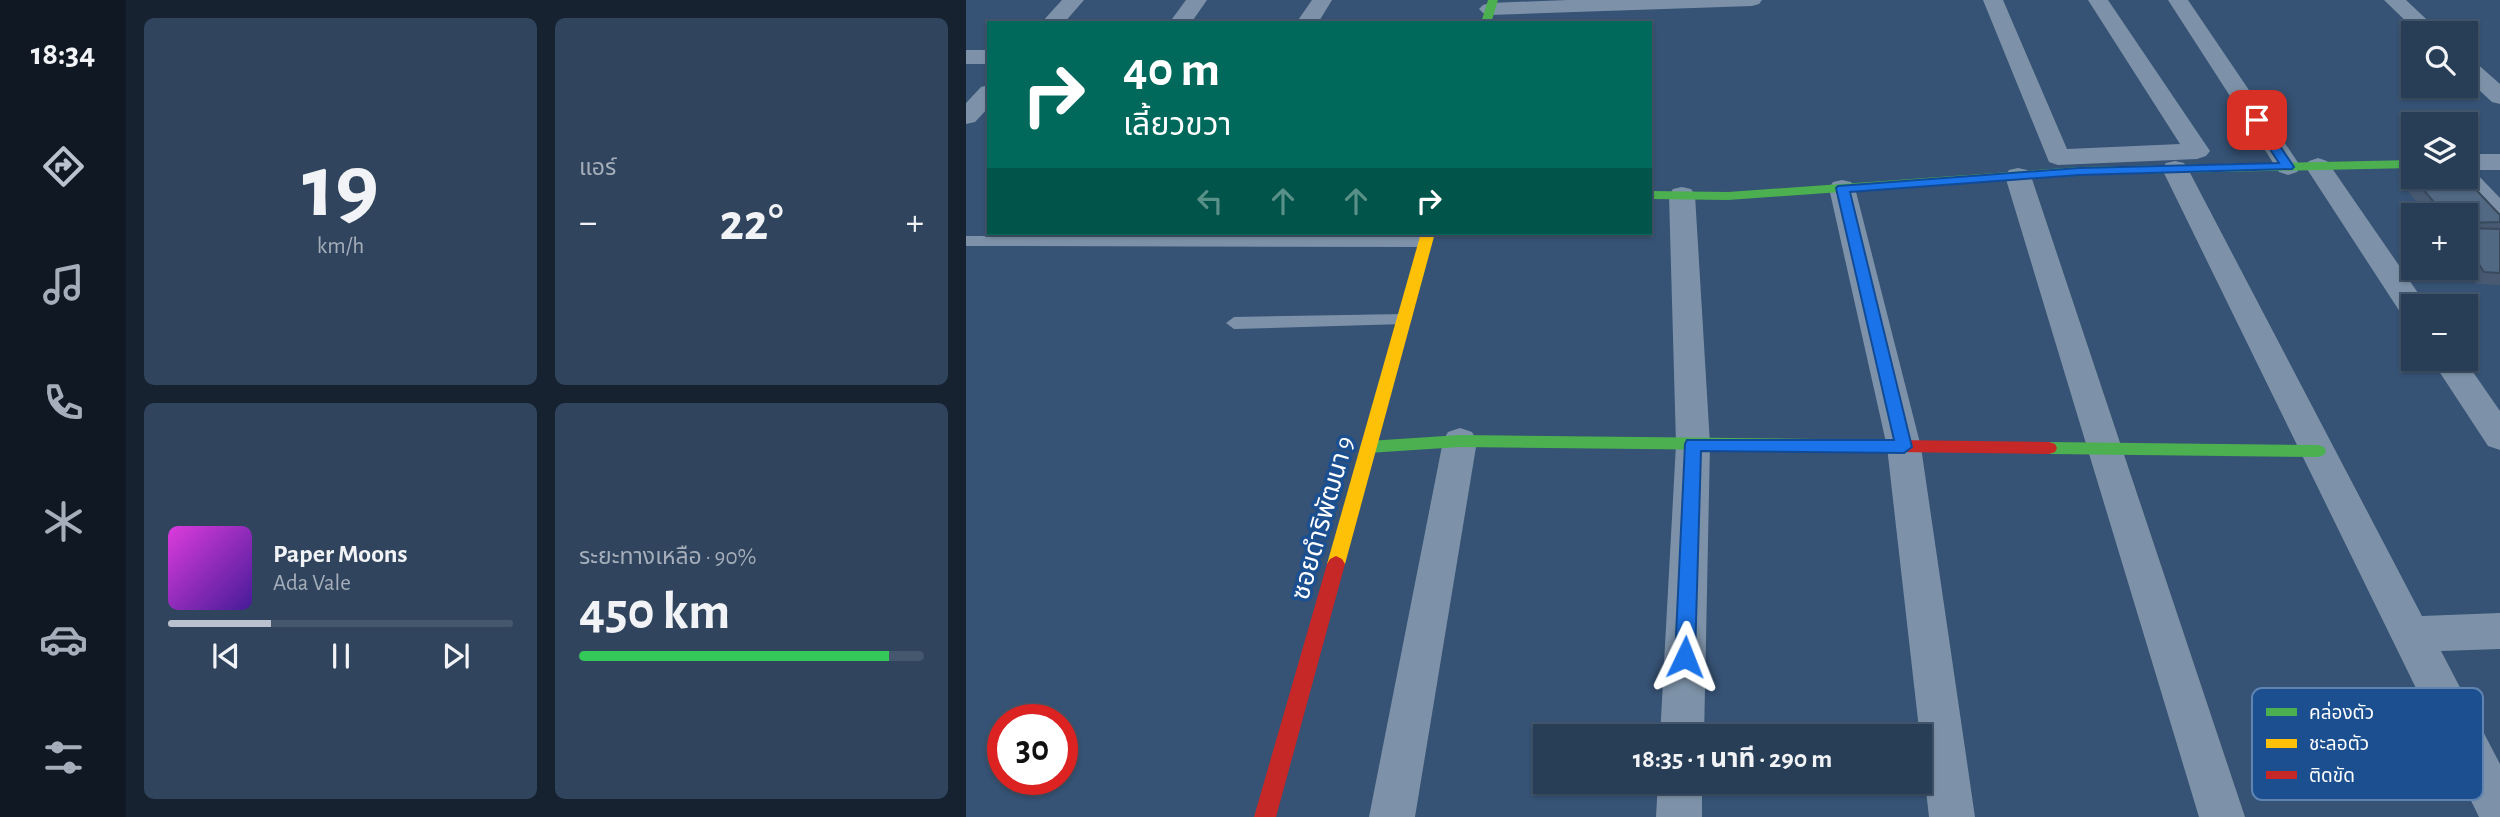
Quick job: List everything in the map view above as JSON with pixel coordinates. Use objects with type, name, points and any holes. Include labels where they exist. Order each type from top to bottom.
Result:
[{"type":"street","points":[[1054,21],[1074,0]]},
{"type":"street","points":[[1181,21],[1197,0]]},
{"type":"street","points":[[1308,21],[1322,0]]},
{"type":"street","points":[[1490,11],[1752,0]]},
{"type":"street","points":[[1993,0],[2058,157],[2197,151],[2098,0]]},
{"type":"street","points":[[2178,0],[2288,167]]},
{"type":"street","points":[[2394,0],[2417,21]]},
{"type":"street","points":[[966,57],[987,57]]},
{"type":"street","points":[[2478,76],[2500,97]]},
{"type":"street","points":[[966,117],[987,94]]},
{"type":"street","points":[[2478,162],[2500,162]]},
{"type":"street","points":[[1682,724],[1693,444],[1666,195],[1728,196],[2018,176],[2175,169],[2401,164]]},
{"type":"street","points":[[2318,166],[2404,294]]},
{"type":"street","points":[[2175,169],[2438,688]]},
{"type":"street","points":[[2018,176],[2222,817]]},
{"type":"street","points":[[1842,188],[1904,447],[1952,817]]},
{"type":"street","points":[[2476,189],[2500,214]]},
{"type":"street","name":"ซอยดำริพัฒนา 9","points":[[1265,817],[1426,237]]},
{"type":"street","points":[[2455,371],[2500,437]]},
{"type":"street","points":[[1368,447],[1460,441],[2318,451]]},
{"type":"street","points":[[1392,817],[1460,441]]},
{"type":"street","points":[[2411,634],[2500,631]]},
{"type":"street","points":[[2483,777],[2500,811]]},
{"type":"street","points":[[1679,817],[1680,794]]},
{"type":"lane","points":[[966,241],[1426,237]]},
{"type":"lane","points":[[1234,323],[1404,319]]},
{"type":"building","points":[[2423,189],[2475,189],[2500,215],[2500,222],[2478,223],[2478,203],[2435,203]]},
{"type":"building","points":[[2478,228],[2500,229],[2500,273],[2484,272],[2478,263]]},
{"type":"traffic: fast","points":[[1487,21],[1493,0]]},
{"type":"traffic: fast","points":[[1652,195],[1728,196],[2079,171],[2401,164]]},
{"type":"traffic: fast","points":[[1368,447],[1460,441],[1817,445]]},
{"type":"traffic: fast","points":[[2049,448],[2318,451]]},
{"type":"traffic: slow","points":[[1336,564],[1427,235]]},
{"type":"traffic: jam","points":[[1817,445],[2049,448]]},
{"type":"traffic: jam","points":[[1265,817],[1336,564]]},
{"type":"route","points":[[1685,657],[1693,444],[1904,447],[1842,188],[2079,171],[2288,167],[2257,120]]}]
